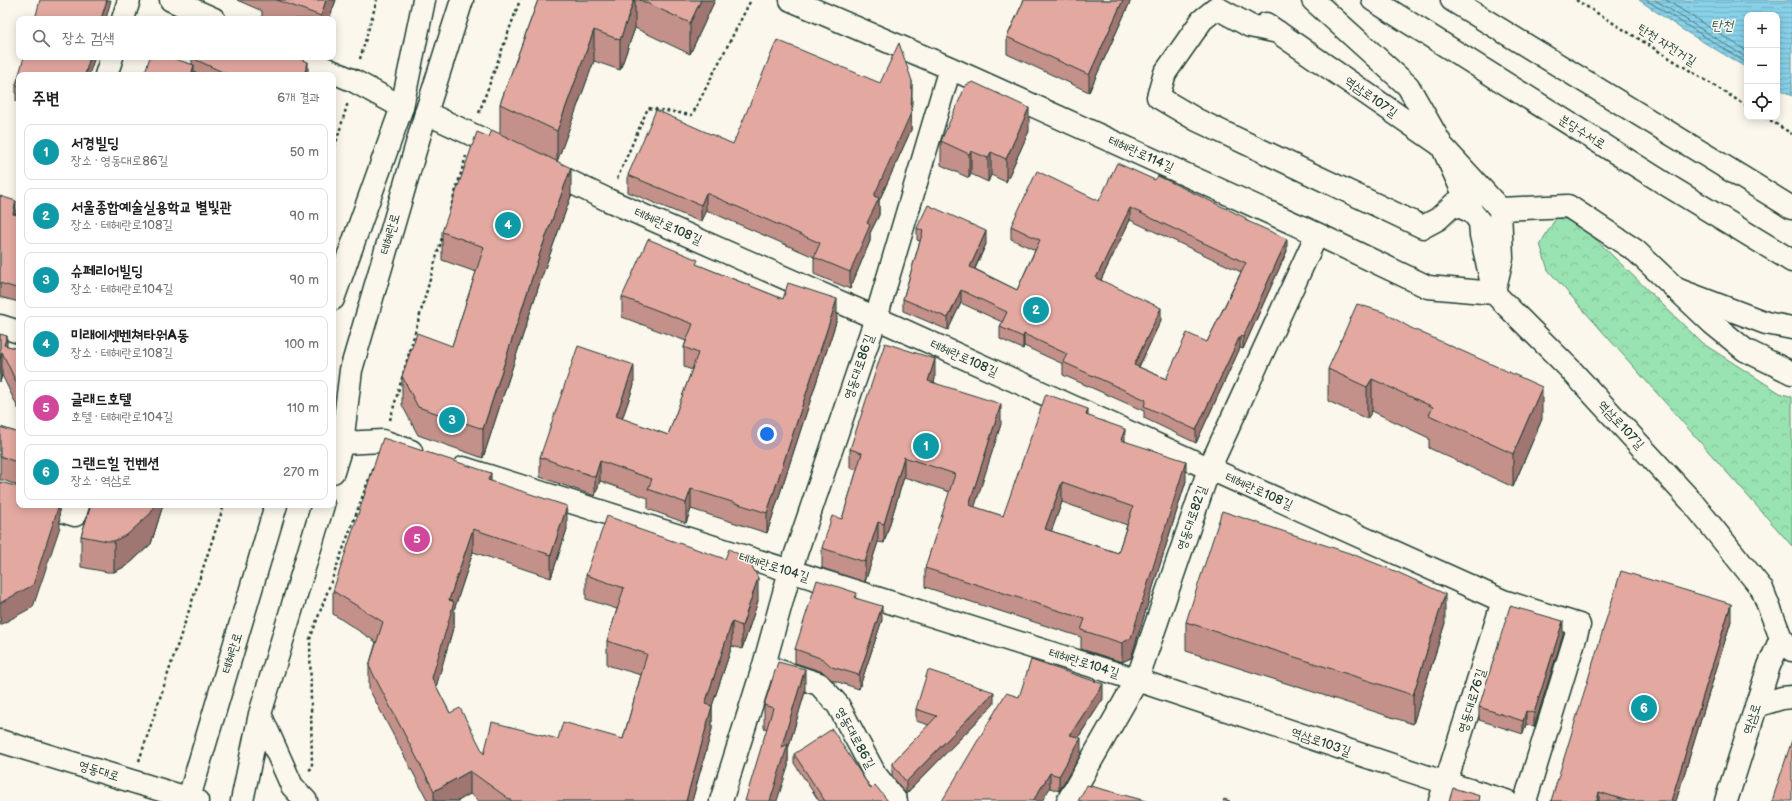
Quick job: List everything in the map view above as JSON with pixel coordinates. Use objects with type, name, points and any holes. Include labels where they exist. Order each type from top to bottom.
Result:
[{"type":"main road","points":[[124,16],[129,0]]},
{"type":"main road","points":[[171,0],[207,16]]},
{"type":"main road","points":[[336,291],[402,107],[424,0]]},
{"type":"main road","name":"테헤란로","points":[[336,462],[342,442],[351,370],[426,113],[462,0]]},
{"type":"main road","name":"테헤란로114길","points":[[791,0],[950,68],[1317,234],[1428,287],[1494,293]]},
{"type":"main road","name":"역삼로107길","points":[[1229,0],[1278,32],[1442,146],[1500,209]]},
{"type":"main road","points":[[1313,0],[1408,86],[1442,146],[1472,212],[1480,222],[1481,236],[1494,293]]},
{"type":"main road","name":"분당수서로","points":[[1373,0],[1667,185],[1792,261]]},
{"type":"main road","points":[[1452,0],[1792,208]]},
{"type":"main road","points":[[1278,32],[1250,26],[1217,8],[1202,20],[1165,73],[1158,97],[1197,120],[1423,227],[1438,219],[1454,204],[1472,212]]},
{"type":"main road","points":[[107,72],[111,60]]},
{"type":"main road","points":[[306,60],[333,72]]},
{"type":"main road","name":"영동대로86길","points":[[721,801],[764,665],[790,571],[876,318],[950,68]]},
{"type":"main road","points":[[336,73],[354,81],[402,107]]},
{"type":"main road","name":"테헤란로108길","points":[[426,113],[608,200],[876,318],[1503,601],[1579,625],[1525,801]]},
{"type":"main road","points":[[1494,293],[1502,258],[1500,209],[1568,206],[1636,251],[1712,324],[1745,350],[1792,373]]},
{"type":"main road","name":"영동대로82길","points":[[1068,801],[1137,680],[1209,469],[1317,234]]},
{"type":"main road","points":[[1676,289],[1766,323],[1792,328]]},
{"type":"main road","name":"역삼로107길","points":[[1494,293],[1570,369],[1692,502],[1762,589],[1787,644]]},
{"type":"main road","points":[[0,326],[16,331]]},
{"type":"main road","name":"테헤란로104길","points":[[342,442],[383,442],[1137,680]]},
{"type":"main road","points":[[52,508],[75,515],[77,508]]},
{"type":"main road","name":"테헤란로","points":[[192,800],[275,508]]},
{"type":"main road","points":[[242,801],[260,714],[322,508]]},
{"type":"main road","name":"영동대로76길","points":[[1443,792],[1503,601]]},
{"type":"main road","name":"역삼로","points":[[1726,801],[1769,666],[1787,644]]},
{"type":"main road","name":"영동대로86길","points":[[764,665],[819,684],[838,705],[876,774],[896,801]]},
{"type":"main road","name":"역삼로103길","points":[[1137,680],[1443,792],[1506,801]]},
{"type":"main road","points":[[1756,706],[1782,698],[1792,697]]},
{"type":"main road","points":[[260,714],[299,793]]},
{"type":"main road","name":"영동대로","points":[[0,741],[192,800]]},
{"type":"path","points":[[448,216],[472,134],[520,0]]},
{"type":"path","points":[[608,200],[648,108],[692,116],[751,0]]},
{"type":"path","name":"탄천 자전거길","points":[[1576,0],[1744,104]]},
{"type":"path","points":[[1770,120],[1792,134]]},
{"type":"path","points":[[299,793],[312,768],[310,638],[383,442],[444,232]]},
{"type":"path","points":[[133,781],[223,508]]},
{"type":"green space","points":[[1556,218],[1576,220],[1702,343],[1780,393],[1792,397],[1792,546],[1548,270],[1540,244]]},
{"type":"water","name":"탄천","points":[[1639,0],[1792,0],[1792,96],[1780,89],[1780,12],[1744,12],[1744,66],[1683,30]]},
{"type":"building","points":[[40,0],[107,0],[102,16],[36,16]]},
{"type":"building","points":[[277,0],[326,0],[321,16]]},
{"type":"building","points":[[538,0],[634,0],[620,40],[594,30],[557,131],[500,104]]},
{"type":"building","points":[[640,0],[701,0],[690,23]]},
{"type":"building","points":[[1024,0],[1123,0],[1089,75],[1007,37]]},
{"type":"building","points":[[777,40],[880,83],[899,43],[912,81],[911,113],[874,196],[879,198],[867,223],[870,225],[850,272],[814,257],[820,243],[706,193],[701,205],[628,175],[656,110],[733,144]]},
{"type":"building","points":[[23,60],[89,60],[86,72],[20,72]]},
{"type":"building","points":[[149,60],[178,60],[194,65],[192,72],[144,72]]},
{"type":"building","points":[[196,60],[303,60],[308,62],[305,72],[222,72]]},
{"type":"building","points":[[973,82],[1029,108],[1006,159],[991,152],[988,158],[971,151],[969,154],[941,141],[966,85]]},
{"type":"building","points":[[492,130],[571,168],[541,250],[483,429],[418,407],[402,376],[417,333],[452,346],[484,247],[442,232],[477,132],[489,137]]},
{"type":"building","points":[[1117,163],[1155,180],[1158,176],[1246,218],[1245,220],[1287,239],[1243,337],[1240,336],[1196,430],[1144,406],[1146,400],[1063,362],[1067,354],[1024,334],[1023,337],[1000,327],[1007,312],[961,290],[948,318],[903,299],[923,231],[917,228],[928,205],[986,231],[970,267],[1017,290],[1040,240],[1011,226],[1037,171],[1099,201]],"holes":[[[1130,208],[1246,263],[1207,342],[1187,333],[1166,379],[1134,365],[1161,308],[1096,278]]]},
{"type":"building","points":[[0,196],[16,201],[13,214],[16,214],[16,288],[0,283]]},
{"type":"building","points":[[648,239],[698,260],[696,264],[783,299],[788,283],[837,299],[767,513],[691,489],[686,503],[648,489],[652,479],[600,461],[595,477],[540,457],[578,346],[634,365],[616,416],[668,435],[698,353],[684,347],[693,324],[622,297]]},
{"type":"building","points":[[1357,304],[1383,312],[1411,328],[1542,387],[1513,454],[1429,415],[1433,407],[1372,379],[1367,387],[1328,369]]},
{"type":"building","points":[[0,334],[7,336],[4,345],[16,348],[16,382],[2,352],[0,359]]},
{"type":"building","points":[[885,343],[935,359],[928,381],[1001,404],[969,505],[1003,516],[1046,394],[1088,409],[1086,415],[1125,429],[1121,440],[1186,461],[1131,638],[1122,643],[1081,630],[1085,619],[925,568],[955,474],[904,457],[884,524],[878,522],[865,562],[822,548],[832,516],[842,519],[862,453],[850,449]],"holes":[[[1062,482],[1133,507],[1118,553],[1045,529]]]},
{"type":"building","points":[[0,427],[16,432],[16,462],[0,457]]},
{"type":"building","points":[[383,438],[491,473],[488,480],[567,506],[551,555],[473,529],[449,600],[454,602],[432,678],[450,713],[460,708],[484,754],[492,722],[558,739],[563,722],[623,739],[647,654],[607,641],[624,588],[586,575],[607,516],[635,526],[635,528],[725,559],[729,549],[749,560],[758,578],[742,626],[732,622],[705,704],[712,706],[686,801],[512,801],[470,771],[434,791],[369,666],[383,622],[333,591]]},
{"type":"building","points":[[0,482],[16,486],[16,508],[58,508],[33,585],[0,603]]},
{"type":"building","points":[[90,508],[153,508],[151,513],[128,534],[114,541],[81,536]]},
{"type":"building","points":[[1222,511],[1352,554],[1395,571],[1445,594],[1413,695],[1186,622]]},
{"type":"building","points":[[1621,571],[1731,604],[1671,801],[1628,801],[1599,792],[1597,801],[1551,801]]},
{"type":"building","points":[[817,580],[857,593],[855,598],[882,606],[859,675],[832,667],[823,659],[795,649]]},
{"type":"building","points":[[1510,606],[1563,621],[1534,713],[1526,711],[1523,721],[1479,707]]},
{"type":"building","points":[[1031,660],[1103,684],[1070,735],[1081,738],[1059,776],[1050,773],[1033,801],[942,801],[1006,693],[1019,697]]},
{"type":"building","points":[[778,662],[805,669],[781,748],[788,744],[770,801],[745,801],[773,708],[764,705]]},
{"type":"building","points":[[928,670],[994,692],[906,782],[892,763],[937,716],[916,709]]},
{"type":"building","points":[[832,729],[871,789],[875,785],[888,801],[825,801],[794,754]]},
{"type":"building","points":[[1792,740],[1792,801],[1772,801]]},
{"type":"building","points":[[1087,785],[1146,801],[1078,801]]},
{"type":"building","points":[[1453,788],[1480,796],[1479,801],[1449,801]]},
{"type":"place","name":"미래에셋벤쳐타워A동","points":[[508,225]]},
{"type":"place","name":"서울종합예술실용학교 별빛관","points":[[1036,310]]},
{"type":"place","name":"슈페리어빌딩","points":[[452,420]]},
{"type":"place","name":"서경빌딩","points":[[926,446]]},
{"type":"place","name":"글래드호텔","points":[[417,539]]},
{"type":"place","name":"그랜드힐 컨벤션","points":[[1644,708]]}]
